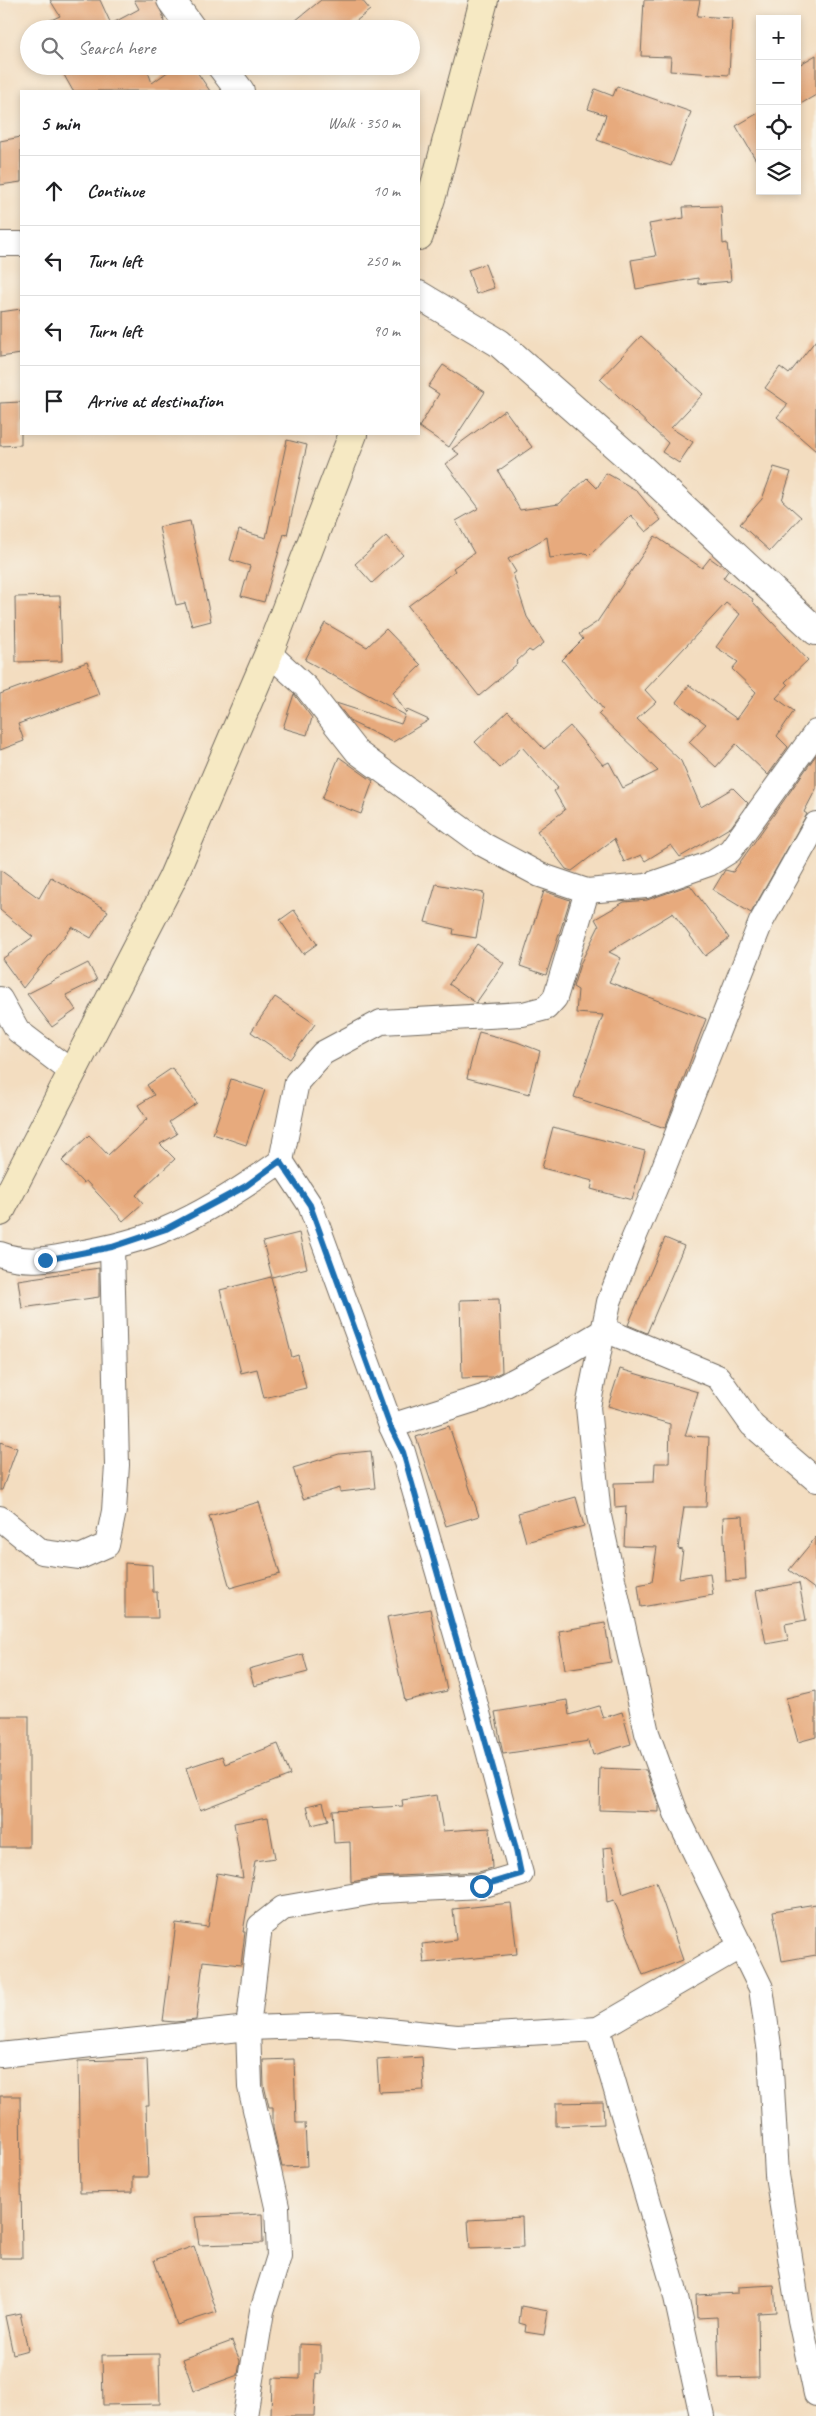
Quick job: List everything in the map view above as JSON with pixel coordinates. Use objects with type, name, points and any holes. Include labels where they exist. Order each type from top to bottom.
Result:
[{"type":"main road","points":[[420,233],[433,192],[484,0]]},
{"type":"main road","points":[[0,1212],[172,879],[269,653],[353,435]]},
{"type":"street","points":[[171,0],[185,20]]},
{"type":"street","points":[[228,75],[239,90]]},
{"type":"street","points":[[0,244],[20,244]]},
{"type":"street","points":[[420,295],[499,343],[640,467],[816,631]]},
{"type":"street","points":[[269,653],[306,687],[357,752],[484,845],[540,875],[587,891],[646,886],[709,864],[730,851],[816,732]]},
{"type":"street","points":[[816,824],[761,922],[629,1248],[609,1302],[605,1330],[588,1407],[599,1516],[647,1732],[677,1816],[761,1988],[770,2053],[777,2175],[800,2320],[816,2394]]},
{"type":"street","points":[[0,1254],[9,1258],[45,1260],[112,1247],[166,1229],[246,1186],[280,1161],[297,1082],[323,1053],[381,1022],[523,1014],[546,1008],[556,998],[587,891]]},
{"type":"street","points":[[0,999],[18,1031],[73,1073]]},
{"type":"street","points":[[246,2416],[262,2311],[278,2256],[276,2207],[250,2088],[248,2028],[260,1926],[283,1908],[380,1891],[481,1886],[521,1874],[470,1683],[406,1461],[390,1426],[310,1205],[280,1161]]},
{"type":"street","points":[[0,1518],[42,1552],[80,1557],[107,1545],[114,1511],[117,1464],[112,1247]]},
{"type":"street","points":[[390,1426],[483,1397],[563,1356],[605,1330]]},
{"type":"street","points":[[605,1330],[718,1376],[752,1425],[816,1480]]},
{"type":"street","points":[[0,2055],[248,2028],[338,2025],[457,2037],[598,2029],[741,1946]]},
{"type":"street","points":[[598,2029],[674,2288],[702,2416]]},
{"type":"building","points":[[50,0],[100,0],[109,20],[51,20],[60,16]]},
{"type":"building","points":[[134,0],[156,0],[164,20],[118,20],[139,9]]},
{"type":"building","points":[[321,0],[362,0],[370,10],[357,20],[296,20]]},
{"type":"building","points":[[644,0],[700,0],[697,16],[732,18],[729,75],[670,71],[671,57],[641,56]]},
{"type":"building","points":[[816,55],[816,95],[801,104],[801,64]]},
{"type":"building","points":[[64,75],[149,75],[152,83],[163,75],[199,75],[209,90],[72,90]]},
{"type":"building","points":[[617,86],[691,112],[671,166],[597,140],[606,115],[588,109],[595,89],[613,96]]},
{"type":"building","points":[[756,114],[756,160],[736,126]]},
{"type":"building","points":[[20,137],[20,182],[0,185],[0,141]]},
{"type":"building","points":[[721,206],[723,244],[727,243],[731,281],[698,284],[698,278],[636,289],[631,260],[656,256],[649,224],[684,218],[683,207]]},
{"type":"building","points":[[485,264],[494,288],[476,294],[468,270]]},
{"type":"building","points":[[20,309],[20,354],[0,357],[0,312]]},
{"type":"building","points":[[641,336],[703,394],[671,428],[693,442],[679,463],[662,452],[668,443],[600,379]]},
{"type":"building","points":[[816,340],[816,451],[777,417],[788,404],[765,388],[780,367],[789,374]]},
{"type":"building","points":[[443,365],[485,392],[449,447],[420,428],[439,394],[428,387]]},
{"type":"building","points":[[20,402],[21,445],[0,446],[0,403]]},
{"type":"building","points":[[505,410],[532,447],[498,471],[520,510],[559,504],[587,478],[597,488],[606,473],[636,490],[661,520],[646,532],[631,515],[589,556],[586,553],[550,558],[547,537],[508,559],[516,572],[513,574],[527,617],[544,643],[532,652],[529,650],[516,662],[517,664],[479,696],[408,606],[455,571],[453,568],[474,553],[456,521],[479,508],[446,464],[459,454],[452,449]]},
{"type":"building","points":[[287,440],[307,445],[287,535],[284,534],[264,602],[241,596],[250,566],[230,560],[239,530],[266,538]]},
{"type":"building","points":[[774,467],[791,472],[782,500],[801,517],[770,551],[740,524],[762,499]]},
{"type":"building","points":[[190,521],[211,621],[192,626],[185,603],[176,605],[159,527]]},
{"type":"building","points":[[386,536],[403,555],[372,583],[355,564]]},
{"type":"building","points":[[655,536],[702,568],[710,558],[728,571],[723,578],[753,599],[752,601],[808,660],[785,682],[788,685],[776,698],[794,711],[777,736],[788,747],[768,775],[736,744],[716,767],[689,742],[706,724],[676,702],[689,685],[737,719],[756,692],[732,669],[738,662],[716,647],[740,614],[726,603],[645,690],[656,702],[637,719],[681,761],[701,807],[733,788],[748,803],[731,827],[680,857],[671,845],[645,861],[641,855],[624,862],[614,839],[572,871],[566,869],[537,831],[565,810],[554,791],[558,788],[522,747],[500,768],[475,742],[508,711],[544,749],[570,726],[603,765],[609,762],[623,788],[658,771],[598,714],[603,709],[562,660],[583,639],[579,634],[597,622]]},
{"type":"building","points":[[60,596],[62,661],[16,662],[15,597]]},
{"type":"building","points":[[325,623],[367,647],[386,629],[421,665],[393,692],[406,713],[407,710],[429,720],[393,742],[351,722],[336,703],[401,724],[405,715],[305,660]]},
{"type":"building","points":[[87,662],[99,694],[18,724],[24,741],[0,750],[0,694]]},
{"type":"building","points":[[294,694],[312,718],[307,735],[283,728]]},
{"type":"building","points":[[816,755],[816,789],[804,812],[807,814],[751,913],[713,890],[725,870],[733,872]]},
{"type":"building","points":[[339,757],[373,781],[361,814],[322,799]]},
{"type":"building","points":[[0,870],[39,898],[51,877],[108,911],[91,938],[72,927],[23,988],[2,959],[33,937],[0,910]]},
{"type":"building","points":[[436,884],[484,893],[476,938],[453,934],[454,929],[425,922]]},
{"type":"building","points":[[690,885],[729,938],[705,956],[673,913],[609,952],[621,958],[609,982],[706,1019],[665,1128],[574,1097],[603,1015],[576,1013],[578,990],[573,987],[580,964],[599,926],[595,919],[624,902],[647,900]]},
{"type":"building","points":[[544,891],[570,900],[546,975],[520,966]]},
{"type":"building","points":[[294,910],[317,944],[303,954],[280,920]]},
{"type":"building","points":[[477,944],[504,963],[476,1003],[449,984]]},
{"type":"building","points":[[88,963],[97,980],[66,995],[76,1010],[52,1027],[27,994]]},
{"type":"building","points":[[275,997],[315,1024],[290,1059],[251,1032]]},
{"type":"building","points":[[479,1032],[517,1042],[540,1051],[529,1094],[467,1078]]},
{"type":"building","points":[[172,1068],[197,1103],[169,1122],[177,1134],[160,1144],[175,1159],[136,1195],[143,1203],[123,1221],[86,1181],[83,1183],[62,1161],[89,1135],[108,1155],[147,1119],[138,1105],[154,1095],[147,1085]]},
{"type":"building","points":[[231,1079],[265,1090],[246,1145],[213,1134]]},
{"type":"building","points":[[553,1127],[645,1151],[632,1200],[591,1189],[593,1181],[542,1168]]},
{"type":"building","points":[[299,1233],[307,1268],[272,1277],[263,1242]]},
{"type":"building","points":[[665,1238],[684,1246],[647,1333],[628,1325]]},
{"type":"building","points":[[99,1268],[99,1297],[22,1308],[18,1280]]},
{"type":"building","points":[[271,1277],[292,1357],[298,1355],[306,1388],[264,1398],[257,1369],[241,1373],[220,1290]]},
{"type":"building","points":[[499,1299],[502,1372],[491,1377],[462,1378],[460,1300]]},
{"type":"building","points":[[620,1369],[698,1392],[685,1436],[709,1437],[706,1507],[684,1507],[678,1549],[683,1550],[679,1578],[710,1573],[713,1595],[641,1607],[638,1585],[652,1582],[657,1547],[624,1546],[626,1506],[615,1507],[614,1483],[654,1482],[655,1463],[669,1463],[670,1424],[608,1406]]},
{"type":"building","points":[[449,1426],[479,1516],[446,1526],[416,1437]]},
{"type":"building","points":[[0,1442],[17,1448],[2,1490],[0,1490]]},
{"type":"building","points":[[371,1451],[375,1488],[340,1492],[340,1488],[303,1499],[293,1468],[339,1454]]},
{"type":"building","points":[[576,1497],[584,1526],[526,1542],[518,1513]]},
{"type":"building","points":[[259,1502],[280,1574],[230,1588],[209,1516]]},
{"type":"building","points":[[743,1516],[746,1580],[726,1581],[723,1517]]},
{"type":"building","points":[[816,1537],[816,1590],[789,1570]]},
{"type":"building","points":[[125,1563],[152,1565],[153,1592],[157,1592],[158,1618],[125,1618]]},
{"type":"building","points":[[799,1583],[806,1620],[785,1624],[788,1640],[766,1644],[756,1591]]},
{"type":"building","points":[[430,1609],[447,1691],[405,1701],[387,1617]]},
{"type":"building","points":[[605,1623],[611,1662],[565,1669],[559,1631]]},
{"type":"building","points":[[303,1654],[308,1672],[254,1686],[249,1669]]},
{"type":"building","points":[[816,1691],[816,1737],[798,1742],[786,1698]]},
{"type":"building","points":[[567,1700],[569,1715],[599,1706],[603,1718],[622,1712],[631,1744],[593,1755],[589,1741],[503,1754],[495,1712]]},
{"type":"building","points":[[0,1716],[29,1716],[29,1847],[0,1847]]},
{"type":"building","points":[[278,1744],[290,1775],[200,1810],[186,1768],[222,1756],[225,1764]]},
{"type":"building","points":[[600,1768],[646,1770],[659,1806],[659,1812],[599,1810]]},
{"type":"building","points":[[437,1795],[443,1831],[490,1828],[492,1868],[479,1872],[379,1877],[351,1882],[350,1842],[334,1843],[332,1810],[403,1806],[402,1800]]},
{"type":"building","points":[[323,1802],[328,1821],[312,1825],[307,1806]]},
{"type":"building","points":[[268,1817],[275,1858],[255,1861],[243,1932],[245,1932],[241,1965],[203,1961],[196,2020],[163,2021],[176,1923],[208,1927],[217,1873],[243,1878],[234,1823]]},
{"type":"building","points":[[612,1847],[623,1894],[656,1882],[683,1960],[643,1975],[614,1900],[607,1902],[603,1848]]},
{"type":"building","points":[[511,1903],[517,1954],[424,1963],[422,1944],[456,1940],[453,1909]]},
{"type":"building","points":[[816,1904],[816,1955],[782,1961],[773,1911]]},
{"type":"building","points":[[422,2057],[424,2090],[379,2092],[377,2060]]},
{"type":"building","points":[[147,2059],[149,2105],[146,2105],[148,2177],[133,2177],[133,2192],[80,2193],[78,2061]]},
{"type":"building","points":[[294,2059],[296,2123],[305,2123],[307,2166],[282,2167],[273,2128],[273,2107],[269,2107],[264,2085],[263,2060]]},
{"type":"building","points":[[0,2096],[20,2096],[22,2258],[0,2258]]},
{"type":"building","points":[[603,2102],[604,2124],[556,2126],[556,2103]]},
{"type":"building","points":[[262,2214],[263,2243],[199,2245],[195,2217]]},
{"type":"building","points":[[522,2217],[523,2247],[470,2249],[468,2220]]},
{"type":"building","points":[[194,2246],[217,2312],[177,2325],[154,2260]]},
{"type":"building","points":[[774,2285],[776,2312],[758,2313],[759,2377],[719,2378],[717,2317],[697,2318],[696,2295],[738,2293],[738,2287]]},
{"type":"building","points":[[521,2306],[548,2311],[544,2335],[525,2332],[526,2325],[519,2323]]},
{"type":"building","points":[[20,2313],[28,2350],[13,2354],[5,2316]]},
{"type":"building","points":[[232,2341],[240,2361],[238,2375],[194,2391],[183,2359]]},
{"type":"building","points":[[300,2344],[321,2345],[321,2374],[316,2373],[314,2416],[271,2416],[272,2378],[300,2379]]},
{"type":"building","points":[[159,2354],[160,2404],[103,2405],[102,2355]]},
{"type":"route","points":[[45,1260],[112,1247],[166,1229],[246,1186],[280,1161],[310,1205],[390,1426],[403,1452],[515,1845],[521,1874],[481,1886]]}]
